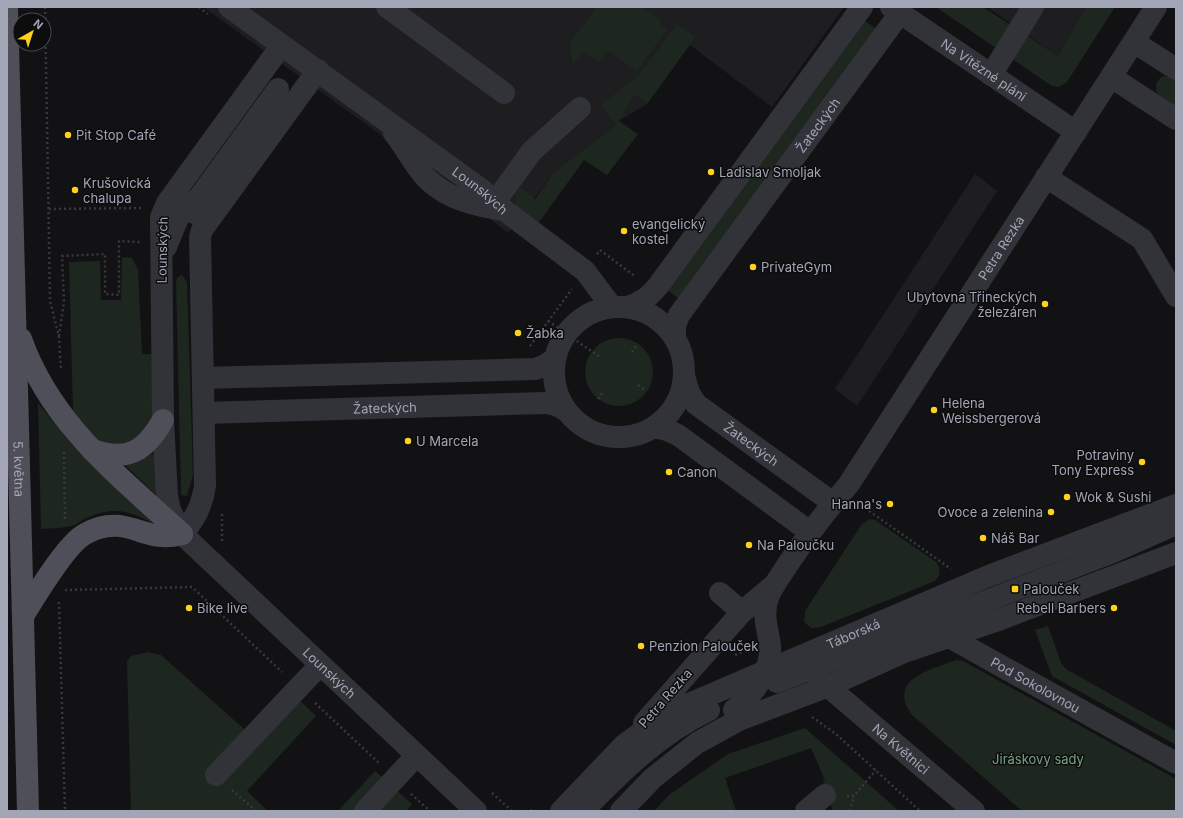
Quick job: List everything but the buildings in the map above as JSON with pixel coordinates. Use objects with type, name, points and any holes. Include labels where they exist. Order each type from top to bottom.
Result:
[{"type":"main road","name":"5. května","points":[[7,7],[28,811]]},
{"type":"main road","points":[[15,318],[20,337],[34,373],[64,418],[92,450],[182,534]]},
{"type":"main road","points":[[92,450],[114,456],[133,453],[155,434],[163,420]]},
{"type":"main road","points":[[23,616],[37,593],[66,553],[84,534],[105,526],[128,528],[155,537],[168,538],[182,534]]},
{"type":"street","points":[[387,7],[504,93]]},
{"type":"street","name":"Žateckých","points":[[684,375],[682,390],[676,405],[666,417],[654,427],[636,435],[616,438],[597,434],[579,425],[565,410],[557,394],[553,377],[554,359],[558,346],[557,327],[578,320],[594,311],[639,304],[649,297],[862,7]]},
{"type":"street","points":[[991,75],[1034,7]]},
{"type":"street","name":"Petra Rezka","points":[[734,710],[745,702],[754,691],[770,656],[765,622],[765,611],[766,602],[775,585],[810,532],[849,484],[1156,7]]},
{"type":"street","name":"Žateckých","points":[[675,338],[675,326],[679,315],[896,10]]},
{"type":"street","name":"Na Vítězné pláni","points":[[896,10],[1076,132]]},
{"type":"street","points":[[220,11],[281,46],[318,70],[383,117],[428,180],[448,195],[472,205],[499,206],[532,151],[580,108]]},
{"type":"street","points":[[1134,42],[1176,69]]},
{"type":"street","name":"Lounských","points":[[281,46],[167,203],[161,218],[163,420],[167,496],[170,510],[182,534],[476,811]]},
{"type":"street","points":[[182,534],[194,521],[202,501],[205,486],[200,237],[205,224],[318,70]]},
{"type":"street","points":[[1111,77],[1176,119]]},
{"type":"street","points":[[162,258],[180,213],[198,199],[278,89]]},
{"type":"street","points":[[1046,178],[1142,239],[1176,296]]},
{"type":"street","points":[[198,199],[192,220],[192,231],[201,259]]},
{"type":"street","name":"Lounských","points":[[499,206],[585,271],[620,307]]},
{"type":"street","name":"Žateckých","points":[[620,307],[642,310],[655,317],[666,326],[675,338],[682,356],[684,375],[689,393],[696,404],[833,503]]},
{"type":"street","points":[[204,378],[535,368],[544,366],[554,359]]},
{"type":"street","name":"Žateckých","points":[[204,413],[546,402],[565,410]]},
{"type":"street","points":[[654,427],[667,430],[678,435],[810,532]]},
{"type":"street","name":"Táborská","points":[[653,778],[697,744],[739,720],[956,579],[1176,505]]},
{"type":"street","points":[[943,628],[1176,524]]},
{"type":"street","points":[[943,628],[1116,563],[1176,536]]},
{"type":"street","name":"Táborská","points":[[561,811],[624,745],[663,717],[764,672],[812,673],[904,652],[943,628],[1001,619],[1176,553]]},
{"type":"street","points":[[943,628],[938,615],[940,606],[956,579]]},
{"type":"street","name":"Petra Rezka","points":[[624,745],[742,612],[775,585]]},
{"type":"street","points":[[720,593],[742,612]]},
{"type":"street","name":"Pod Sokolovnou","points":[[943,628],[1176,763]]},
{"type":"street","points":[[769,641],[812,673]]},
{"type":"street","points":[[216,775],[320,665]]},
{"type":"street","points":[[583,811],[622,772],[658,740],[705,712],[754,691],[812,673]]},
{"type":"street","points":[[599,811],[649,762],[685,735],[812,673]]},
{"type":"street","name":"Na Květnici","points":[[812,673],[974,811]]},
{"type":"street","name":"Táborská","points":[[621,811],[653,778],[685,735]]},
{"type":"street","points":[[364,811],[416,756]]},
{"type":"street","points":[[806,811],[825,795]]},
{"type":"path","points":[[45,7],[50,300],[59,337],[61,374]]},
{"type":"path","points":[[199,7],[220,11]]},
{"type":"path","points":[[49,210],[143,208],[143,215]]},
{"type":"path","points":[[59,337],[64,302],[62,256],[105,254],[105,294],[119,295],[119,241],[142,242],[142,235]]},
{"type":"path","points":[[557,327],[600,357]]},
{"type":"path","points":[[632,352],[638,344]]},
{"type":"path","points":[[638,385],[646,391]]},
{"type":"path","points":[[598,399],[604,390]]},
{"type":"path","points":[[64,418],[66,553]]},
{"type":"path","points":[[865,508],[956,579]]},
{"type":"path","points":[[60,590],[192,587],[197,592]]},
{"type":"path","points":[[59,598],[58,612],[65,811]]},
{"type":"path","points":[[808,714],[836,734],[920,811]]},
{"type":"path","points":[[850,811],[854,796],[876,770]]},
{"type":"path","points":[[216,775],[256,811]]},
{"type":"path","points":[[825,795],[854,796]]},
{"type":"shaded area","points":[[203,7],[844,7],[772,107],[690,45],[647,104],[619,121],[616,125],[554,172],[508,233],[374,130]]},
{"type":"shaded area","points":[[987,7],[1086,7],[1058,56]]},
{"type":"shaded area","points":[[975,174],[997,191],[857,406],[835,389]]},
{"type":"green space","points":[[597,7],[643,7],[661,20],[659,23],[667,29],[637,71],[607,50],[599,62],[583,51],[573,64],[569,44]]},
{"type":"green space","points":[[936,7],[983,7],[1058,56],[1086,7],[1115,7],[1067,82],[1059,87],[1052,86]]},
{"type":"green space","points":[[862,19],[878,30],[682,301],[666,289]]},
{"type":"green space","points":[[677,24],[695,37],[647,104],[634,94],[619,121],[638,134],[607,175],[584,160],[537,225],[516,208],[515,195],[520,187],[535,199],[554,172],[616,125],[603,108],[602,104],[639,75]]},
{"type":"green space","points":[[1164,76],[1176,80],[1176,107],[1157,93],[1156,84],[1160,78]]},
{"type":"green space","points":[[122,257],[132,258],[138,270],[142,354],[157,354],[157,408],[143,434],[126,444],[108,444],[96,440],[73,411],[69,262],[100,261],[101,300],[121,300]]},
{"type":"green space","points":[[182,275],[187,282],[193,475],[187,496],[181,495],[176,281],[178,277]]},
{"type":"green space","points":[[619,338],[632,341],[643,348],[650,359],[653,372],[650,385],[643,396],[632,403],[619,406],[606,403],[595,396],[588,385],[585,372],[588,359],[595,348],[606,341]]},
{"type":"green space","points":[[38,403],[72,445],[160,528],[135,515],[119,511],[110,511],[88,517],[72,526],[41,529]]},
{"type":"green space","points":[[156,452],[157,496],[125,465],[141,460]]},
{"type":"green space","points":[[870,519],[875,520],[936,562],[939,567],[938,576],[935,581],[821,627],[811,628],[804,622],[805,611],[862,524]]},
{"type":"green space","points":[[1048,626],[1061,663],[1066,669],[1176,731],[1176,745],[1052,676],[1035,630]]},
{"type":"green space","points":[[148,652],[161,655],[253,737],[295,696],[316,716],[247,791],[268,811],[131,811],[127,662],[131,656]]},
{"type":"green space","name":"Jiráskovy sady","points":[[956,660],[963,661],[1176,779],[1176,811],[1022,811],[912,715],[905,703],[904,693],[908,684],[915,678],[924,672]]},
{"type":"green space","points":[[805,728],[899,811],[833,811],[823,781],[825,780],[811,748],[725,778],[736,811],[654,811],[669,795],[728,754]]},
{"type":"green space","points":[[375,771],[412,804],[406,811],[338,811]]},
{"type":"place","name":"Pit Stop Café","points":[[68,135]]},
{"type":"place","name":"Ladislav Smoljak","points":[[711,172]]},
{"type":"place","name":"Krušovická chalupa","points":[[75,190]]},
{"type":"place","name":"evangelický kostel","points":[[624,231]]},
{"type":"place","name":"PrivateGym","points":[[753,267]]},
{"type":"place","name":"Ubytovna Třineckých železáren","points":[[1045,304]]},
{"type":"place","name":"Žabka","points":[[518,333]]},
{"type":"place","name":"Helena Weissbergerová","points":[[934,410]]},
{"type":"place","name":"U Marcela","points":[[408,441]]},
{"type":"place","name":"Potraviny Tony Express","points":[[1142,462]]},
{"type":"place","name":"Canon","points":[[669,472]]},
{"type":"place","name":"Wok & Sushi","points":[[1067,497]]},
{"type":"place","name":"Hanna's","points":[[890,504]]},
{"type":"place","name":"Ovoce a zelenina","points":[[1051,512]]},
{"type":"place","name":"Náš Bar","points":[[983,538]]},
{"type":"place","name":"Na Paloučku","points":[[749,545]]},
{"type":"place","name":"Palouček","points":[[1015,589]]},
{"type":"place","name":"Bike live","points":[[189,608]]},
{"type":"place","name":"Rebell Barbers","points":[[1114,608]]},
{"type":"place","name":"Penzion Palouček","points":[[641,646]]}]
